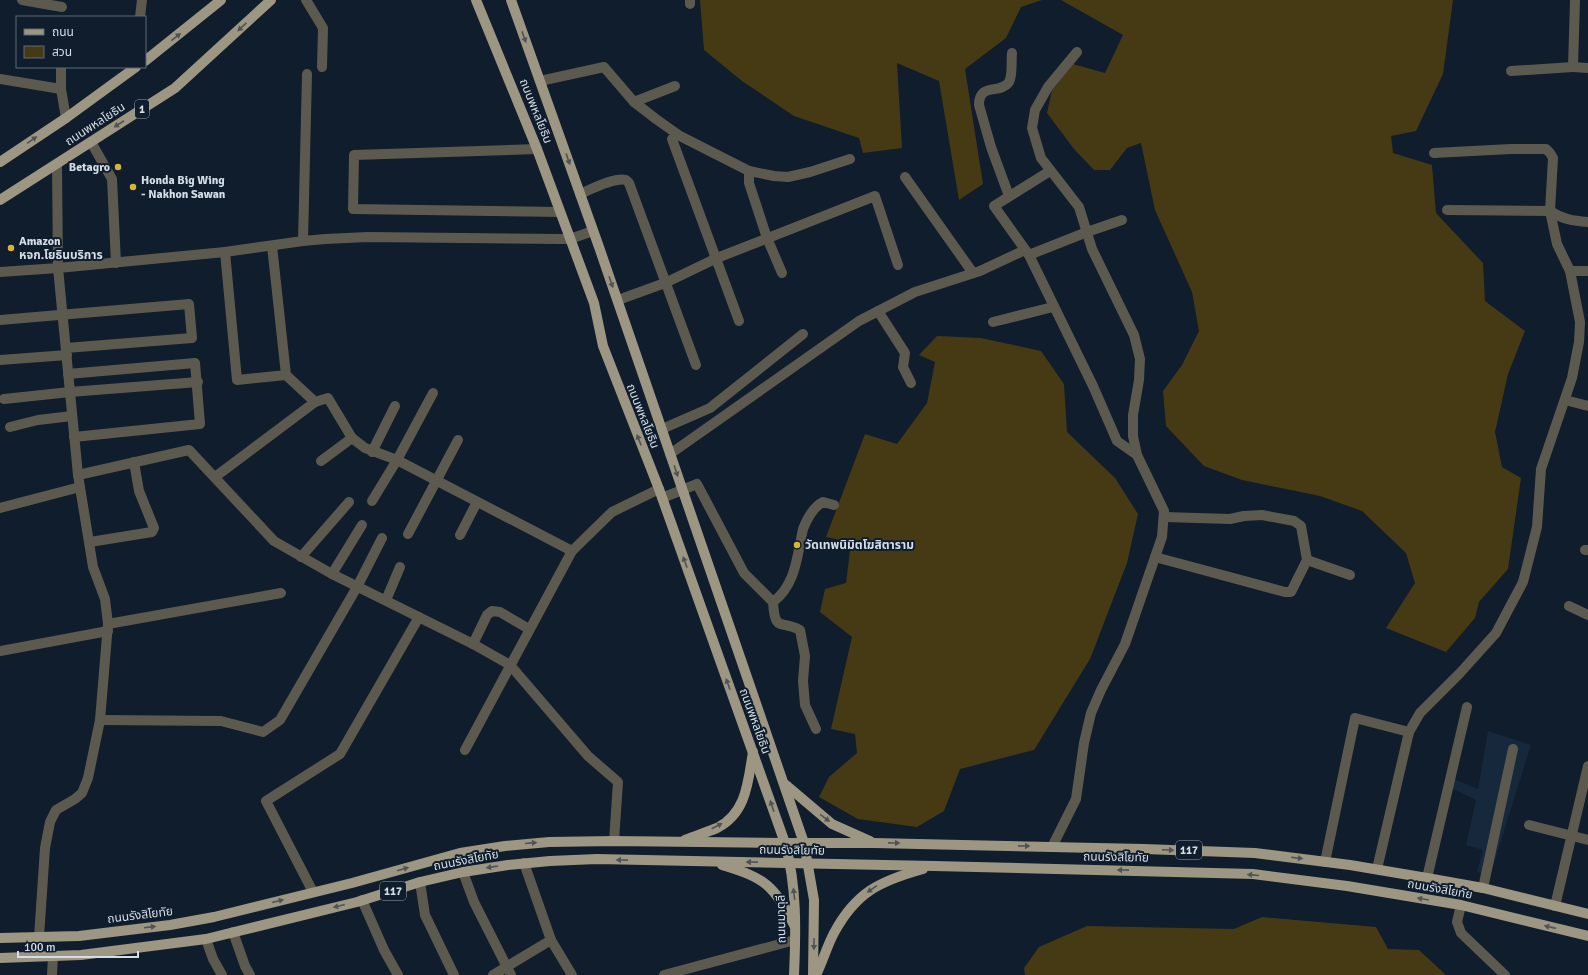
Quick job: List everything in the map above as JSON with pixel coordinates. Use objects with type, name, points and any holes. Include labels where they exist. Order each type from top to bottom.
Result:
[{"type":"main road","points":[[146,59],[221,0]]},
{"type":"main road","name":"ถนนพหลโยธิน","points":[[0,200],[175,88],[271,0]]},
{"type":"main road","name":"ถนนพหลโยธิน","points":[[476,0],[537,149],[594,303],[605,353],[660,493],[785,843],[790,863]]},
{"type":"main road","name":"ถนนพหลโยธิน","points":[[511,0],[618,300],[784,784],[804,843],[809,863]]},
{"type":"main road","name":"ถนนพหลโยธิน","points":[[0,162],[66,118],[135,68]]},
{"type":"main road","points":[[681,842],[718,827],[742,805],[746,794],[753,752]]},
{"type":"main road","points":[[784,784],[832,824],[874,843]]},
{"type":"main road","name":"ถนนรังสิโยทัย","points":[[0,938],[79,936],[170,925],[214,917],[352,883],[460,853],[505,846],[549,842],[614,841],[874,843],[1255,853],[1377,869],[1483,888],[1588,914]]},
{"type":"main road","name":"ถนนรังสิโยทัย","points":[[0,958],[81,955],[206,939],[360,901],[420,882],[463,872],[524,863],[596,859],[1253,874],[1347,886],[1461,905],[1588,936]]},
{"type":"main road","points":[[711,862],[740,870],[770,886],[786,909],[795,929]]},
{"type":"main road","name":"ถนนมาตุลี","points":[[790,863],[795,901],[794,975]]},
{"type":"main road","points":[[809,863],[814,900],[814,975]]},
{"type":"main road","points":[[814,975],[824,958],[834,934],[848,912],[861,896],[878,885],[898,876],[934,866]]},
{"type":"main road","points":[[352,883],[360,901]]},
{"type":"street","points":[[22,0],[62,8]]},
{"type":"street","points":[[140,16],[142,0]]},
{"type":"street","points":[[306,0],[323,28],[322,67]]},
{"type":"street","points":[[1573,67],[1575,0]]},
{"type":"street","points":[[1052,847],[1076,800],[1084,743],[1091,713],[1125,644],[1162,537],[1164,517],[1164,511],[1137,455],[1133,436],[1134,415],[1140,380],[1140,358],[1134,335],[1092,248],[1079,207],[1041,158],[1032,128],[1035,110],[1048,87],[1077,52]]},
{"type":"street","points":[[1009,196],[991,148],[979,105],[979,97],[984,91],[1003,87],[1008,83],[1011,73],[1012,53]]},
{"type":"street","points":[[540,81],[604,67],[634,102],[680,136],[749,171],[788,177],[810,172],[850,159]]},
{"type":"street","points":[[1511,71],[1573,67],[1588,68]]},
{"type":"street","points":[[61,68],[61,89],[66,118]]},
{"type":"street","points":[[303,241],[307,74]]},
{"type":"street","points":[[0,79],[61,89]]},
{"type":"street","points":[[634,102],[675,86]]},
{"type":"street","points":[[672,139],[739,321]]},
{"type":"street","points":[[91,142],[112,179],[116,263]]},
{"type":"street","points":[[537,149],[354,155],[353,209],[560,212]]},
{"type":"street","points":[[1377,869],[1409,732],[1420,713],[1460,673],[1496,633],[1523,582],[1537,527],[1541,469],[1572,378],[1584,322],[1570,271],[1556,244],[1550,211],[1552,158],[1550,153],[1546,149],[1511,149],[1434,153]]},
{"type":"street","points":[[39,938],[45,848],[50,822],[56,810],[75,799],[82,792],[88,778],[100,720],[108,628],[105,600],[93,567],[78,475],[58,268],[56,164]]},
{"type":"street","points":[[749,171],[749,183],[782,273]]},
{"type":"street","points":[[1050,171],[994,206],[1027,253],[1093,386],[1117,441],[1137,455]]},
{"type":"street","points":[[904,177],[973,273]]},
{"type":"street","points":[[580,194],[612,181],[622,179],[626,180],[696,365]]},
{"type":"street","points":[[618,300],[665,283],[717,258],[874,196],[898,265]]},
{"type":"street","points":[[1448,210],[1550,211],[1558,216],[1572,221],[1588,222]]},
{"type":"street","points":[[670,454],[859,321],[878,311],[915,292],[980,272],[1027,253],[1122,220]]},
{"type":"street","points":[[0,272],[116,263],[225,252],[303,241],[368,237],[546,240],[570,239],[593,230]]},
{"type":"street","points":[[272,246],[286,376],[315,402]]},
{"type":"street","points":[[225,252],[237,380],[286,376]]},
{"type":"street","points":[[1570,271],[1588,271]]},
{"type":"street","points":[[0,320],[189,304],[192,338],[0,360]]},
{"type":"street","points":[[993,322],[1053,307]]},
{"type":"street","points":[[878,311],[905,352],[903,367],[911,383]]},
{"type":"street","points":[[662,429],[710,408],[803,334]]},
{"type":"street","points":[[68,374],[195,363],[198,382],[200,424],[74,437]]},
{"type":"street","points":[[4,399],[70,392],[198,382]]},
{"type":"street","points":[[372,501],[397,460],[433,393]]},
{"type":"street","points":[[215,477],[315,402],[328,398],[352,438],[372,452],[397,460],[572,551]]},
{"type":"street","points":[[1565,400],[1588,406]]},
{"type":"street","points":[[372,452],[396,406]]},
{"type":"street","points":[[10,426],[38,420],[72,416]]},
{"type":"street","points":[[321,461],[352,438]]},
{"type":"street","points":[[408,534],[458,440]]},
{"type":"street","points":[[78,475],[189,450],[274,541],[332,574],[473,644],[510,665],[588,756],[618,782],[614,841]]},
{"type":"street","points":[[90,542],[152,532],[154,528],[151,516],[139,491],[134,462]]},
{"type":"street","points":[[465,750],[572,551],[612,512],[660,493],[682,490],[697,484],[744,573],[773,602],[776,622],[783,626],[800,630],[805,656],[805,705],[816,729]]},
{"type":"street","points":[[0,508],[80,487]]},
{"type":"street","points":[[301,556],[349,502]]},
{"type":"street","points":[[460,536],[477,502]]},
{"type":"street","points":[[773,602],[781,596],[792,580],[803,529],[808,517],[816,507],[823,502],[834,505]]},
{"type":"street","points":[[1155,558],[1285,592],[1292,592],[1307,560],[1301,526],[1294,521],[1262,515],[1244,516],[1230,519],[1164,517]]},
{"type":"street","points":[[332,574],[362,526]]},
{"type":"street","points":[[100,720],[221,721],[263,732],[280,720],[357,587],[382,538]]},
{"type":"street","points":[[1307,560],[1350,575]]},
{"type":"street","points":[[386,600],[400,567]]},
{"type":"street","points":[[0,651],[281,593]]},
{"type":"street","points":[[1569,606],[1588,615]]},
{"type":"street","points":[[473,644],[487,615],[492,611],[500,612],[530,629]]},
{"type":"street","points":[[313,892],[266,801],[340,754],[419,617]]},
{"type":"street","points":[[1427,878],[1467,707]]},
{"type":"street","points":[[1325,862],[1356,718],[1409,732]]},
{"type":"street","points":[[1483,888],[1513,748]]},
{"type":"street","points":[[1555,906],[1588,766]]},
{"type":"street","points":[[1530,825],[1588,840]]},
{"type":"street","points":[[524,863],[551,940],[572,975]]},
{"type":"street","points":[[463,872],[474,902],[509,971]]},
{"type":"street","points":[[420,882],[425,915],[454,975]]},
{"type":"street","points":[[360,901],[398,975]]},
{"type":"street","points":[[1461,905],[1457,922],[1461,933],[1506,975]]},
{"type":"street","points":[[232,932],[250,975]]},
{"type":"street","points":[[206,939],[213,959],[222,975]]},
{"type":"street","points":[[493,975],[509,971],[551,940]]},
{"type":"street","points":[[664,975],[795,940]]},
{"type":"street","points":[[52,975],[53,956]]},
{"type":"shaded area","points":[[1488,731],[1531,745],[1490,876],[1477,872],[1483,850],[1466,845],[1476,800],[1451,788],[1454,779],[1478,789]]},
{"type":"green space","points":[[700,0],[1042,0],[1021,7],[1006,38],[965,69],[983,184],[959,200],[939,81],[897,63],[902,148],[863,153],[859,138],[794,116],[742,81],[704,50]]},
{"type":"green space","points":[[1061,0],[1453,0],[1443,74],[1416,131],[1391,136],[1393,153],[1432,165],[1436,213],[1483,263],[1485,301],[1525,331],[1508,374],[1495,432],[1502,467],[1521,478],[1508,569],[1479,602],[1475,618],[1446,652],[1386,628],[1415,583],[1406,553],[1362,511],[1320,496],[1242,480],[1204,466],[1166,426],[1163,391],[1182,365],[1199,331],[1192,292],[1155,210],[1141,143],[1127,148],[1110,170],[1094,170],[1074,149],[1047,113],[1052,90],[1073,64],[1105,73],[1123,35]]},
{"type":"green space","points":[[937,336],[981,338],[1041,351],[1064,384],[1067,432],[1115,478],[1138,514],[1127,563],[1090,659],[1034,750],[960,769],[944,811],[917,827],[858,819],[819,797],[829,777],[857,753],[855,734],[831,729],[852,637],[820,612],[825,589],[846,583],[851,542],[826,537],[865,434],[897,444],[927,403],[935,362],[919,355]]},
{"type":"green space","points":[[1262,917],[1376,927],[1388,949],[1419,950],[1446,975],[1025,975],[1024,968],[1039,947],[1087,926],[1234,929]]},
{"type":"place","name":"Betagro","points":[[118,167]]},
{"type":"place","name":"Honda Big Wing - Nakhon Sawan","points":[[133,187]]},
{"type":"place","name":"Amazon หจก.โยธินบริการ","points":[[11,248]]},
{"type":"place","name":"วัดเทพนิมิตโฆสิตาราม","points":[[797,545]]}]
